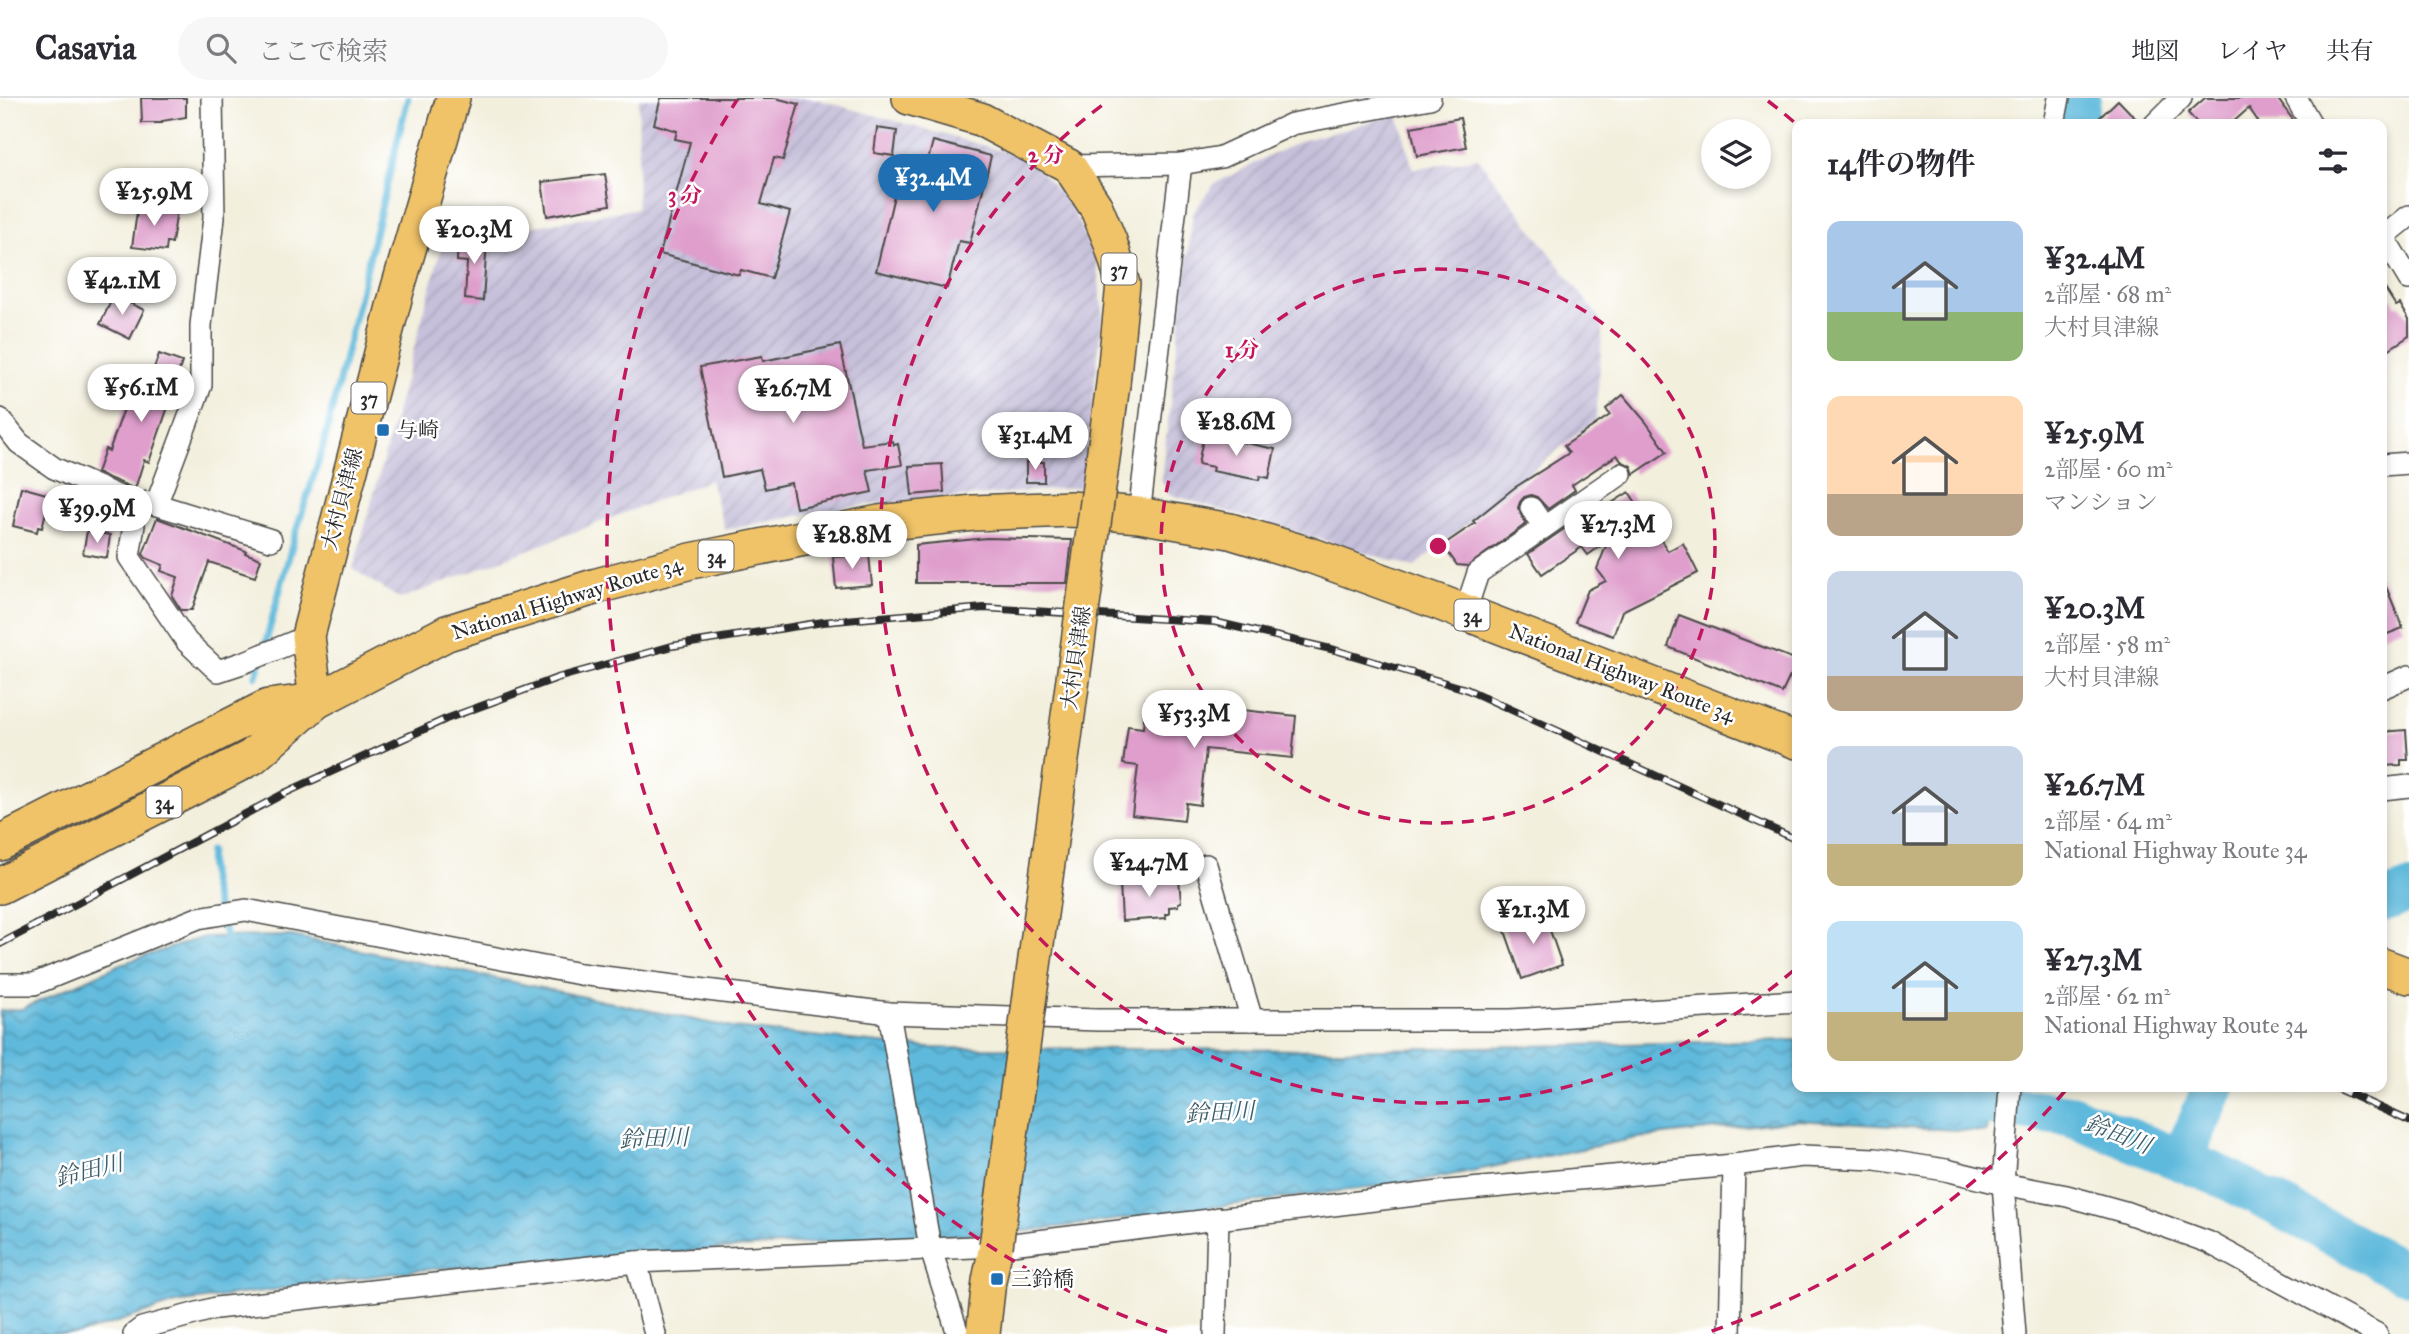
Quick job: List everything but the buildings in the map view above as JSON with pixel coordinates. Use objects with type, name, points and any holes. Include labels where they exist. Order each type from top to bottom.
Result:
[{"type":"highway","name":"National Highway Route 34","points":[[0,886],[252,757],[316,701],[447,633],[597,586],[691,561],[879,523],[974,513],[1071,509],[1139,515],[1242,535],[1312,556],[1465,612],[1792,739]]},
{"type":"highway","name":"National Highway Route 34","points":[[0,843],[268,708],[316,701]]},
{"type":"highway","points":[[2387,968],[2409,976]]},
{"type":"main road","name":"大村貝津線","points":[[316,701],[295,641],[453,98]]},
{"type":"main road","name":"大村貝津線","points":[[909,98],[980,119],[1069,166],[1096,207],[1123,284],[1113,384],[983,1334]]},
{"type":"street","points":[[156,505],[201,385],[201,325],[214,218],[212,98]]},
{"type":"street","points":[[1069,166],[1181,164],[1221,157],[1293,124],[1430,98]]},
{"type":"street","points":[[2055,119],[2059,98]]},
{"type":"street","points":[[2160,119],[2181,98]]},
{"type":"street","points":[[2295,98],[2308,119]]},
{"type":"street","points":[[1139,515],[1181,164]]},
{"type":"street","points":[[2387,231],[2409,216]]},
{"type":"street","points":[[2387,243],[2409,279]]},
{"type":"street","points":[[0,419],[19,443],[54,468],[120,497],[134,525],[129,557],[187,642],[218,671],[295,641]]},
{"type":"street","points":[[2387,464],[2409,463]]},
{"type":"street","points":[[1465,612],[1478,573],[1621,474]]},
{"type":"street","points":[[128,512],[148,502],[271,540]]},
{"type":"street","points":[[1531,509],[1544,527]]},
{"type":"street","points":[[2387,686],[2409,676]]},
{"type":"street","points":[[2387,788],[2409,786]]},
{"type":"street","points":[[1206,865],[1252,1020]]},
{"type":"street","points":[[0,984],[34,984],[198,918],[246,910],[580,974],[889,1013],[1098,1020],[1511,1020],[1792,1001]]},
{"type":"street","points":[[889,1013],[929,1240],[958,1334]]},
{"type":"street","points":[[2010,1092],[2003,1179],[2015,1334]]},
{"type":"street","points":[[134,1334],[142,1328],[216,1308],[636,1262],[929,1240],[996,1246],[1448,1191],[1734,1165],[1802,1156],[1875,1160],[2003,1179],[2125,1212],[2208,1242],[2377,1334]]},
{"type":"street","points":[[1730,1334],[1734,1165]]},
{"type":"street","points":[[1215,1334],[1218,1218]]},
{"type":"street","points":[[636,1262],[655,1334]]},
{"type":"shaded area","points":[[639,98],[813,98],[1027,158],[1069,203],[1096,260],[1103,311],[1083,487],[845,507],[725,530],[710,480],[400,599],[353,569],[447,228],[491,234],[637,208]]},
{"type":"shaded area","points":[[1398,114],[1413,169],[1478,158],[1603,323],[1596,419],[1414,567],[1168,494],[1161,479],[1193,213],[1214,184],[1259,161],[1301,141]]},
{"type":"water","points":[[292,936],[733,1028],[929,1048],[1342,1050],[1792,1040],[1792,1092],[1991,1092],[1986,1132],[1797,1120],[1637,1138],[1426,1180],[1027,1231],[418,1270],[176,1303],[80,1334],[0,1334],[0,1011],[22,1009],[121,964],[204,937]]},
{"type":"waterway","points":[[264,649],[294,538],[323,447],[408,98]]},
{"type":"waterway","points":[[2076,119],[2080,98]]},
{"type":"waterway","points":[[256,676],[261,660]]},
{"type":"waterway","points":[[210,851],[212,887],[229,946]]},
{"type":"waterway","points":[[2387,899],[2409,892]]},
{"type":"waterway","points":[[2182,1159],[2212,1092]]},
{"type":"waterway","name":"鈴田川","points":[[1932,1100],[2070,1115],[2225,1178],[2409,1274]]},
{"type":"railway","points":[[0,944],[285,793],[446,719],[557,678],[672,646],[823,622],[984,608],[1215,622],[1335,650],[1466,689],[1792,838]]},
{"type":"railway","points":[[2345,1092],[2409,1121]]},
{"type":"place","name":"与崎","points":[[383,430]]},
{"type":"place","name":"三鈴橋","points":[[997,1279]]}]
